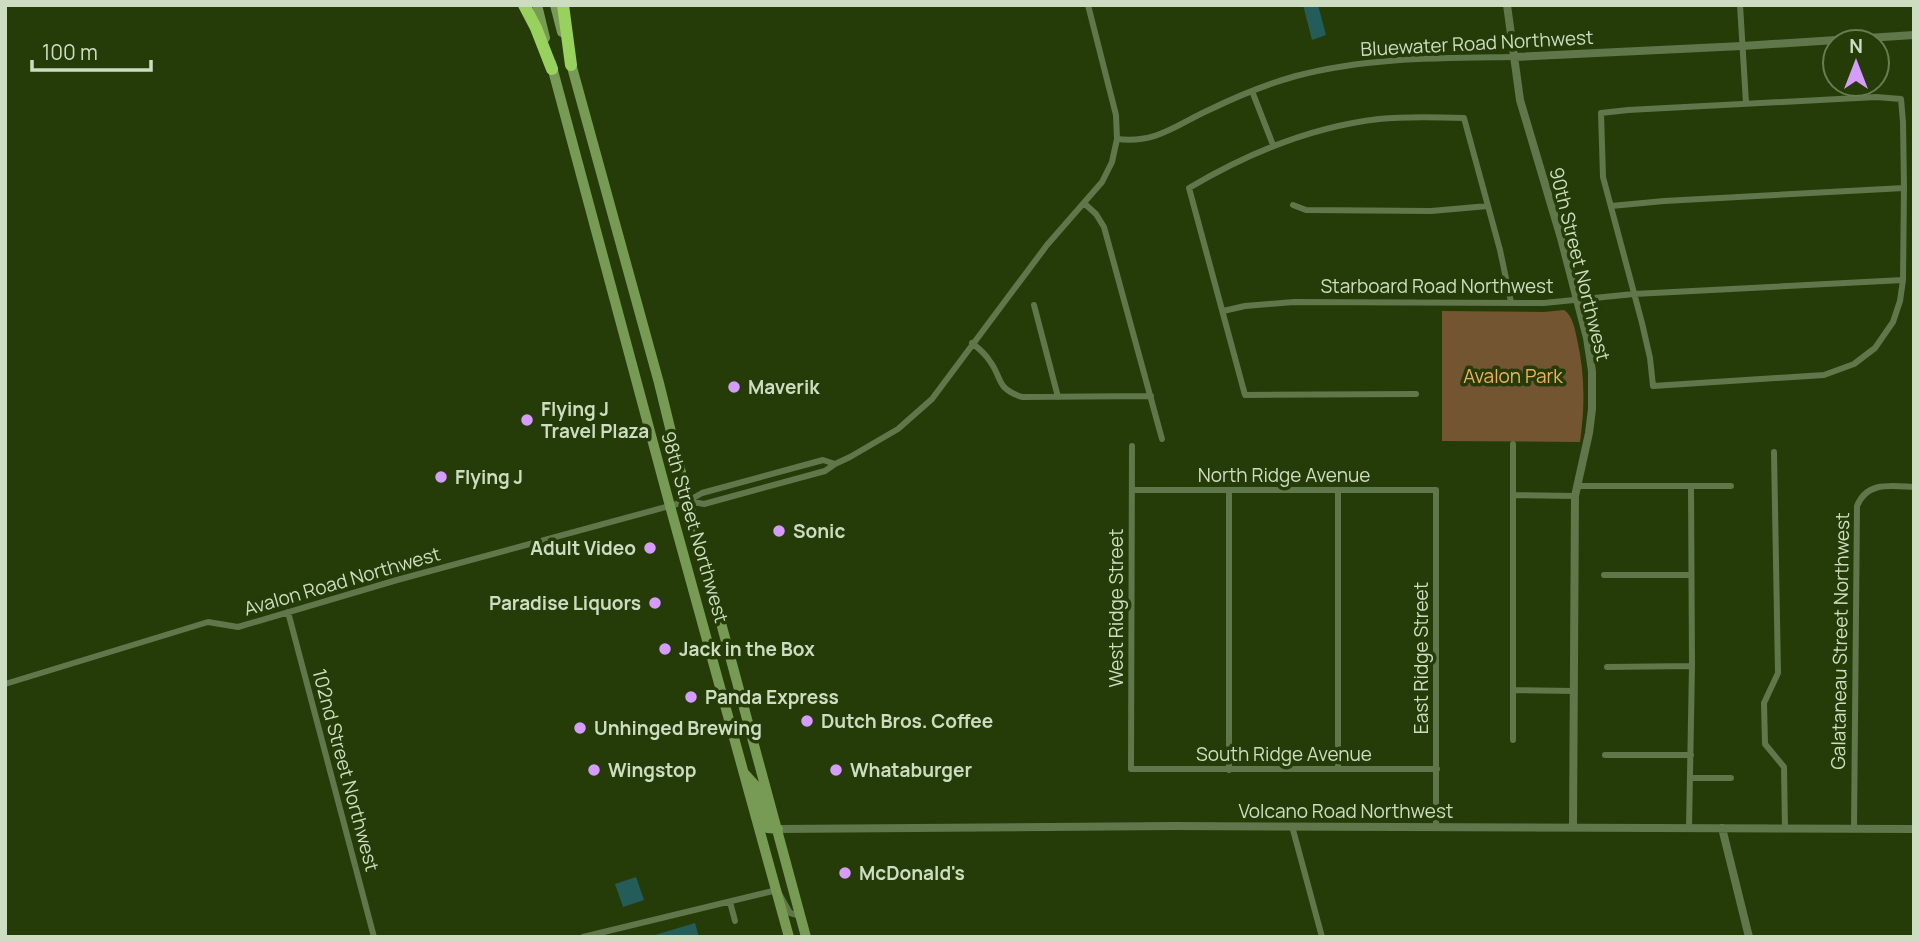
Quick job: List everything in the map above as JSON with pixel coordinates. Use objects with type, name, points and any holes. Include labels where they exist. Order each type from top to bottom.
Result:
[{"type":"highway","points":[[524,5],[536,27],[552,69]]},
{"type":"highway","points":[[563,5],[571,65]]},
{"type":"main road","name":"98th Street Northwest","points":[[537,5],[670,506],[789,937]]},
{"type":"main road","name":"98th Street Northwest","points":[[555,5],[659,383],[688,501],[806,937]]},
{"type":"main road","points":[[744,774],[755,785],[768,828],[778,829]]},
{"type":"main road","points":[[768,856],[780,872],[790,913]]},
{"type":"street","points":[[688,501],[704,504],[825,471],[898,429],[932,399],[1046,245],[1102,182],[1112,162],[1117,139],[1116,115],[1088,5]]},
{"type":"street","name":"90th Street Northwest","points":[[1507,5],[1520,100],[1561,239],[1587,338],[1592,371],[1589,433],[1575,496],[1573,826]]},
{"type":"street","points":[[1740,5],[1746,103]]},
{"type":"street","name":"Bluewater Road Northwest","points":[[1117,139],[1144,140],[1162,135],[1208,110],[1252,91],[1292,77],[1363,63],[1742,46],[1914,35]]},
{"type":"street","points":[[1252,91],[1273,145]]},
{"type":"street","points":[[1876,97],[1901,99],[1904,188],[1903,280],[1900,301],[1893,322],[1875,348],[1854,364],[1839,371],[1810,377],[1653,386],[1646,340],[1603,177],[1601,113],[1746,103],[1876,97]]},
{"type":"street","points":[[1416,394],[1245,395],[1189,188],[1229,165],[1273,145],[1319,130],[1380,119],[1464,118],[1500,250],[1511,302]]},
{"type":"street","points":[[1611,206],[1904,188]]},
{"type":"street","points":[[1085,204],[1104,227],[1163,439]]},
{"type":"street","points":[[1293,205],[1306,210],[1431,211],[1488,206]]},
{"type":"street","name":"Starboard Road Northwest","points":[[1223,311],[1245,306],[1294,302],[1544,303],[1634,294],[1903,280]]},
{"type":"street","points":[[1034,305],[1058,397]]},
{"type":"street","points":[[972,343],[988,357],[1001,385],[1010,393],[1021,397],[1151,396]]},
{"type":"street","points":[[1513,444],[1513,740]]},
{"type":"street","name":"West Ridge Street","points":[[1131,769],[1132,446]]},
{"type":"street","points":[[1773,452],[1778,673],[1764,703],[1765,744],[1784,767],[1785,829]]},
{"type":"street","points":[[688,501],[702,493],[823,460],[835,464]]},
{"type":"street","points":[[1578,486],[1731,486]]},
{"type":"street","points":[[1689,828],[1691,486]]},
{"type":"street","name":"Galataneau Street Northwest","points":[[1854,829],[1857,506],[1869,489],[1880,486],[1914,486]]},
{"type":"street","name":"North Ridge Avenue","points":[[1132,490],[1436,490]]},
{"type":"street","points":[[1338,490],[1338,769]]},
{"type":"street","name":"East Ridge Street","points":[[1436,490],[1436,827]]},
{"type":"street","points":[[1229,491],[1229,770]]},
{"type":"street","points":[[1513,495],[1575,496]]},
{"type":"street","name":"Avalon Road Northwest","points":[[5,684],[208,622],[238,627],[397,580],[688,501]]},
{"type":"street","points":[[1604,575],[1692,575]]},
{"type":"street","name":"102nd Street Northwest","points":[[288,612],[374,937]]},
{"type":"street","points":[[1607,667],[1692,666]]},
{"type":"street","points":[[1514,691],[1574,691]]},
{"type":"street","points":[[1605,755],[1691,755]]},
{"type":"street","name":"South Ridge Avenue","points":[[1131,769],[1437,769]]},
{"type":"street","points":[[1691,778],[1731,778]]},
{"type":"street","points":[[1292,826],[1322,937]]},
{"type":"street","name":"Volcano Road Northwest","points":[[778,829],[1573,826],[1914,829]]},
{"type":"street","points":[[1722,828],[1749,937]]},
{"type":"street","points":[[583,937],[777,890],[790,913],[802,916]]},
{"type":"street","points":[[730,902],[735,921]]},
{"type":"green space","name":"Avalon Park","points":[[1564,310],[1573,323],[1582,365],[1580,442],[1442,441],[1442,311]]},
{"type":"water","points":[[1303,5],[1318,5],[1326,35],[1312,40]]},
{"type":"water","points":[[636,877],[644,900],[623,907],[615,884]]},
{"type":"water","points":[[695,923],[699,937],[648,937]]},
{"type":"place","name":"Maverik","points":[[734,387]]},
{"type":"place","name":"Flying J Travel Plaza","points":[[527,420]]},
{"type":"place","name":"Flying J","points":[[441,477]]},
{"type":"place","name":"Sonic","points":[[779,531]]},
{"type":"place","name":"Adult Video","points":[[650,548]]},
{"type":"place","name":"Paradise Liquors","points":[[655,603]]},
{"type":"place","name":"Jack in the Box","points":[[665,649]]},
{"type":"place","name":"Panda Express","points":[[691,697]]},
{"type":"place","name":"Dutch Bros. Coffee","points":[[807,721]]},
{"type":"place","name":"Unhinged Brewing","points":[[580,728]]},
{"type":"place","name":"Wingstop","points":[[594,770]]},
{"type":"place","name":"Whataburger","points":[[836,770]]},
{"type":"place","name":"McDonald's","points":[[845,873]]}]
